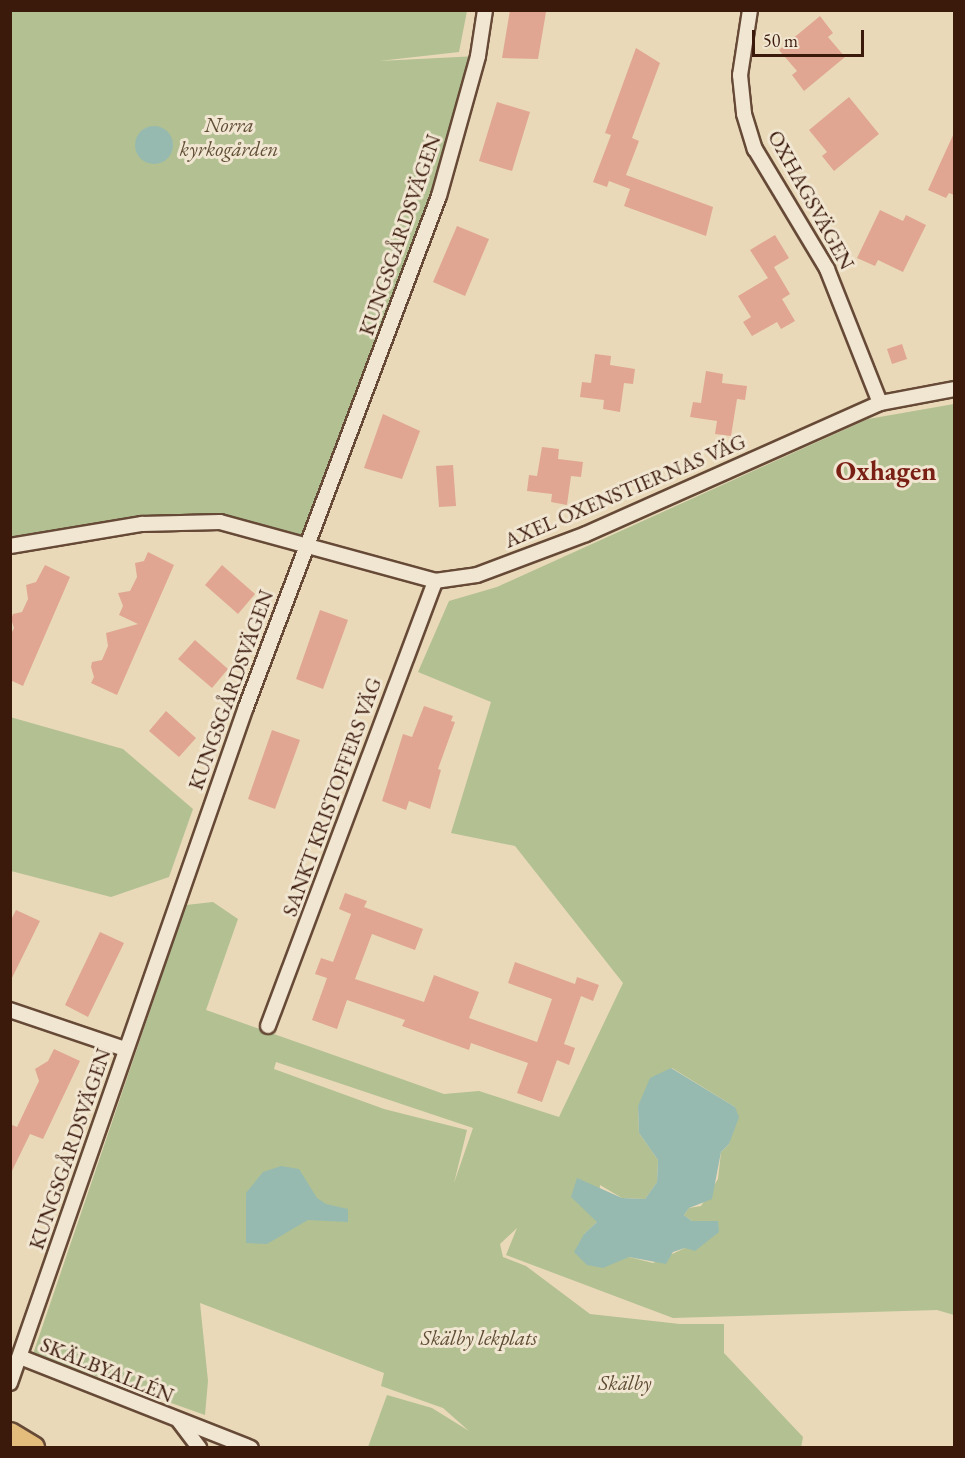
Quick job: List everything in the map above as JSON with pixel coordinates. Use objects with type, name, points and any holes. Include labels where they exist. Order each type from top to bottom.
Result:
[{"type":"main road","points":[[10,1434],[33,1448]]},
{"type":"street","name":"KUNGSGÅRDSVÄGEN","points":[[10,1383],[125,1049],[307,544],[439,196],[478,56],[485,10]]},
{"type":"street","name":"OXHAGSVÄGEN","points":[[750,10],[740,75],[744,114],[755,149],[827,269],[880,403]]},
{"type":"street","name":"AXEL OXENSTIERNAS VÄG","points":[[10,546],[164,521],[220,522],[307,544],[435,581],[477,575],[586,534],[880,403],[954,389]]},
{"type":"street","name":"SANKT KRISTOFFERS VÄG","points":[[268,1026],[435,581]]},
{"type":"street","points":[[10,1010],[125,1049]]},
{"type":"street","name":"SKÄLBYALLÉN","points":[[20,1357],[251,1448]]},
{"type":"street","name":"SKÄLBYALLÉN","points":[[179,1421],[199,1448]]},
{"type":"green space","name":"Norra kyrkogården","points":[[11,11],[467,11],[459,52],[379,61],[478,56],[439,196],[307,545],[220,522],[11,546]]},
{"type":"green space","points":[[954,404],[954,1315],[937,1310],[673,1318],[506,1255],[517,1228],[500,1244],[503,1257],[526,1266],[590,1314],[680,1324],[724,1324],[724,1353],[803,1437],[801,1448],[368,1447],[387,1395],[432,1408],[469,1431],[443,1408],[381,1386],[384,1373],[200,1303],[208,1381],[205,1415],[33,1354],[186,905],[213,902],[238,919],[206,1010],[444,1094],[479,1091],[559,1117],[623,983],[515,846],[451,833],[491,702],[418,672],[449,601],[497,587],[868,419]],"holes":[[[276,1062],[473,1128],[454,1183],[467,1130],[384,1109],[274,1069]],[[672,1068],[735,1107],[729,1144],[721,1152],[718,1179],[701,1206],[689,1208],[684,1215],[692,1221],[708,1223],[685,1248],[653,1263],[629,1257],[616,1259],[584,1234],[597,1222],[600,1185],[622,1198],[645,1199],[657,1182],[658,1160],[639,1133],[638,1106]]]},
{"type":"green space","points":[[10,717],[123,749],[193,809],[169,877],[111,897],[11,871]]},
{"type":"water","points":[[154,126],[168,131],[173,145],[168,159],[154,164],[140,159],[135,145],[140,131]]},
{"type":"water","points":[[671,1068],[735,1107],[739,1117],[729,1144],[721,1152],[712,1199],[689,1208],[684,1215],[692,1221],[718,1221],[719,1232],[695,1251],[685,1248],[673,1252],[666,1264],[629,1257],[603,1268],[587,1265],[574,1252],[584,1234],[597,1222],[571,1197],[577,1178],[622,1198],[645,1199],[657,1182],[658,1160],[639,1133],[638,1106],[650,1078]]},
{"type":"water","points":[[281,1166],[299,1169],[317,1198],[326,1204],[348,1209],[348,1222],[308,1220],[267,1244],[246,1243],[246,1193],[263,1172]]},
{"type":"building","points":[[510,10],[546,12],[538,59],[502,58]]},
{"type":"building","points":[[820,16],[833,33],[828,37],[845,57],[804,91],[792,75],[797,71],[779,50]]},
{"type":"building","points":[[636,48],[660,63],[632,138],[639,141],[626,175],[713,207],[706,236],[624,206],[630,189],[609,181],[607,187],[593,182],[611,135],[605,133]]},
{"type":"building","points":[[849,97],[879,134],[834,171],[822,156],[827,152],[809,130]]},
{"type":"building","points":[[497,102],[530,112],[512,171],[479,161]]},
{"type":"building","points":[[954,133],[954,195],[949,193],[946,198],[928,190]]},
{"type":"building","points":[[880,210],[903,221],[906,215],[926,225],[903,272],[878,260],[875,266],[857,258]]},
{"type":"building","points":[[457,226],[489,239],[465,296],[433,282]]},
{"type":"building","points":[[775,235],[789,258],[774,267],[790,294],[782,299],[795,321],[781,329],[777,322],[752,336],[743,322],[751,317],[738,296],[768,278],[750,250]]},
{"type":"building","points":[[902,344],[907,359],[892,364],[887,349]]},
{"type":"building","points":[[595,354],[611,356],[610,365],[635,369],[633,384],[624,383],[620,412],[603,409],[604,400],[580,397],[582,382],[591,383]]},
{"type":"building","points":[[706,371],[723,374],[722,383],[747,386],[745,400],[737,399],[731,436],[715,434],[717,421],[690,417],[693,402],[701,403]]},
{"type":"building","points":[[383,414],[420,431],[402,479],[364,468]]},
{"type":"building","points":[[542,447],[559,449],[558,459],[583,462],[581,477],[571,476],[567,505],[551,502],[552,494],[527,491],[529,475],[537,476]]},
{"type":"building","points":[[453,465],[456,506],[439,507],[436,466]]},
{"type":"building","points":[[148,552],[174,565],[117,695],[91,683],[94,677],[92,662],[102,660],[108,646],[106,633],[138,624],[119,615],[123,606],[118,593],[130,591],[137,577],[135,563],[144,561]]},
{"type":"building","points":[[45,565],[70,577],[23,686],[10,680],[10,636],[14,628],[11,619],[13,614],[22,612],[28,599],[26,585],[36,582]]},
{"type":"building","points":[[222,565],[255,594],[238,614],[205,585]]},
{"type":"building","points":[[320,610],[348,620],[323,689],[296,679]]},
{"type":"building","points":[[195,640],[228,669],[212,688],[178,659]]},
{"type":"building","points":[[424,706],[453,716],[451,721],[455,722],[438,769],[441,770],[430,809],[409,801],[406,810],[382,801],[403,734],[412,737]]},
{"type":"building","points":[[166,711],[196,738],[179,757],[149,731]]},
{"type":"building","points":[[272,730],[300,740],[275,809],[248,799]]},
{"type":"building","points":[[345,893],[367,901],[364,907],[423,929],[415,950],[372,934],[355,979],[424,1002],[434,975],[479,992],[469,1018],[537,1042],[552,999],[508,983],[515,962],[575,984],[577,977],[599,985],[593,1001],[581,996],[564,1044],[575,1048],[569,1065],[557,1060],[542,1102],[517,1093],[528,1063],[471,1043],[469,1050],[402,1026],[405,1020],[347,1000],[337,1029],[312,1020],[327,978],[315,974],[321,958],[333,962],[351,914],[339,909]]},
{"type":"building","points":[[16,910],[40,921],[10,982],[10,922]]},
{"type":"building","points":[[100,932],[124,943],[88,1017],[65,1005]]},
{"type":"building","points":[[54,1049],[80,1061],[43,1139],[30,1134],[10,1175],[10,1124],[17,1127],[39,1081],[35,1069],[48,1061]]},
{"type":"district","name":"Oxhagen","points":[[886,471]]},
{"type":"park label","name":"Skälby lekplats","points":[[479,1338]]},
{"type":"park label","name":"Skälby","points":[[625,1383]]}]
